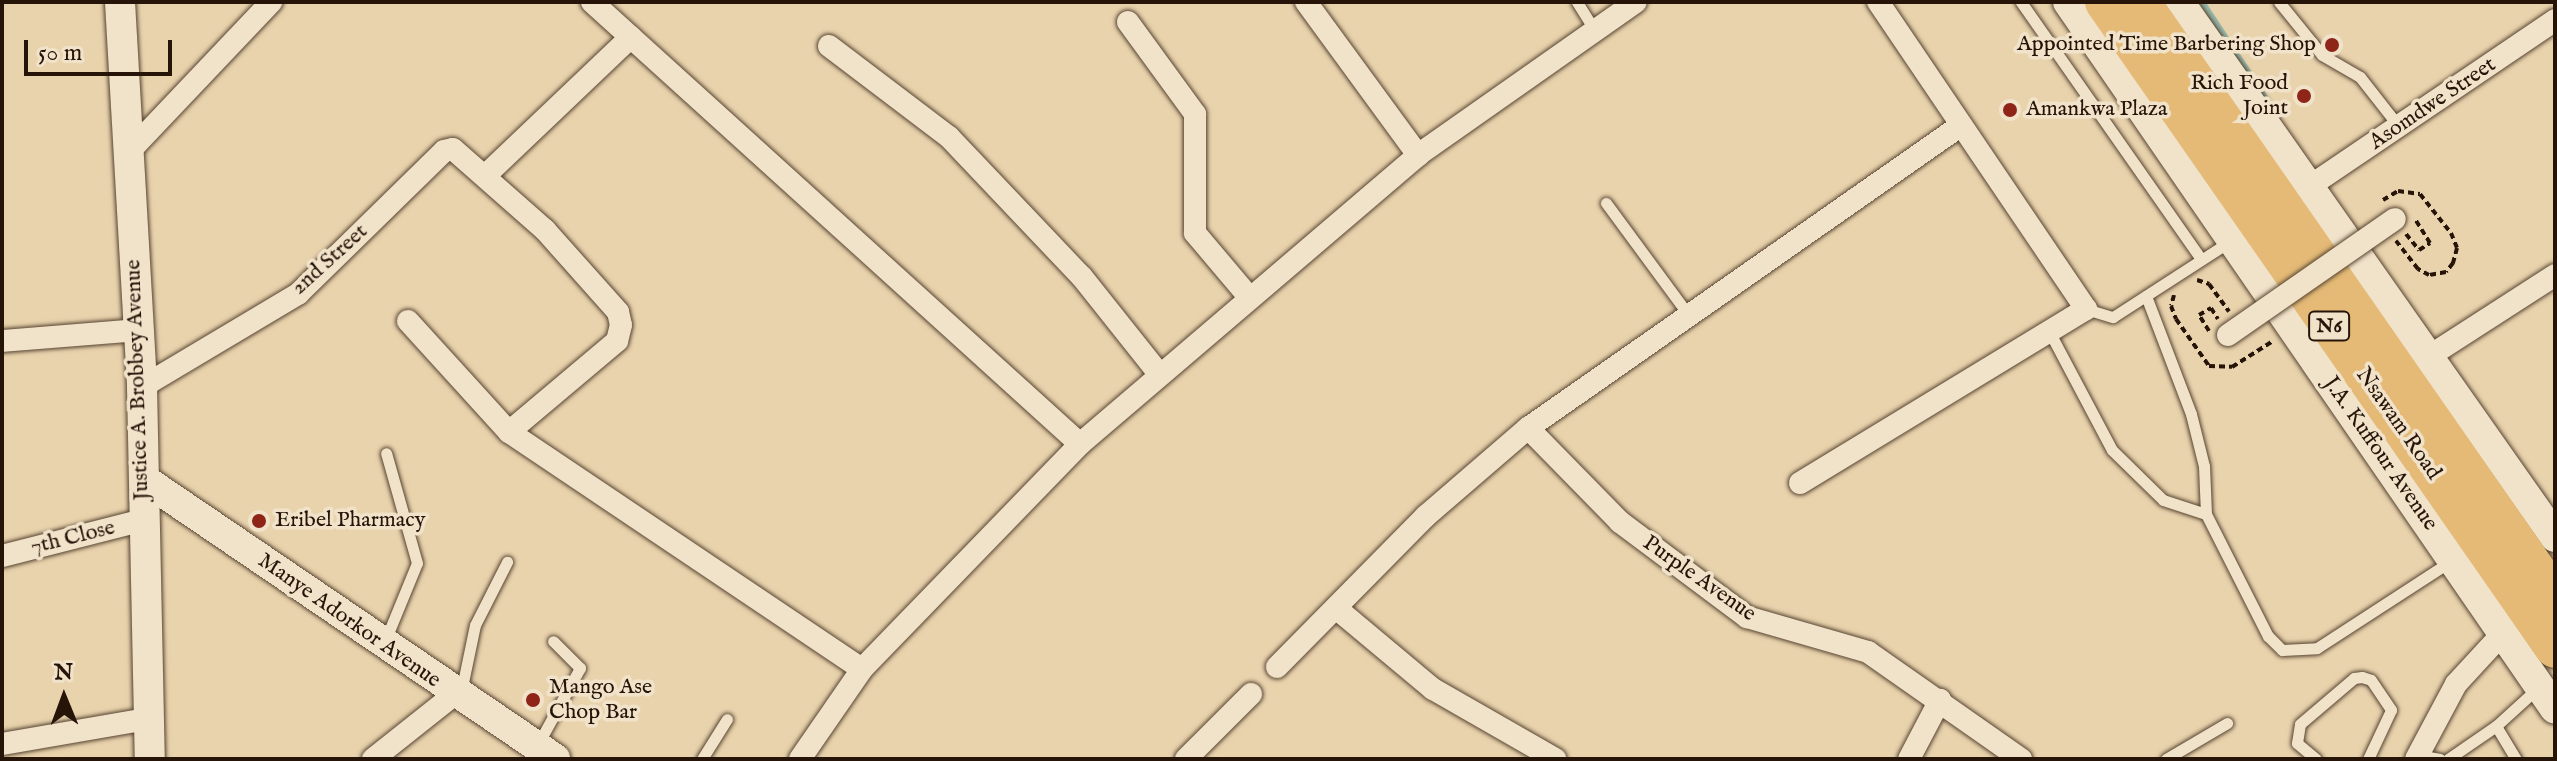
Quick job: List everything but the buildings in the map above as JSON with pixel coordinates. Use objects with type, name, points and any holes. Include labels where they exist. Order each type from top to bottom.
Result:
[{"type":"highway","name":"Nsawam Road","points":[[2105,2],[2555,648]]},
{"type":"highway","name":"Nsawam Road","points":[[2140,2],[2555,598]]},
{"type":"main road","name":"Justice A. Brobbey Avenue","points":[[120,2],[126,155],[142,387],[150,759]]},
{"type":"main road","name":"J.A. Kuffour Avenue","points":[[2068,2],[2548,698]]},
{"type":"main road","points":[[2179,2],[2554,534]]},
{"type":"main road","name":"Manye Adorkor Avenue","points":[[145,480],[457,696],[546,753]]},
{"type":"street","points":[[126,155],[271,2]]},
{"type":"street","points":[[592,2],[1080,444]]},
{"type":"street","points":[[1306,2],[1418,155]]},
{"type":"street","points":[[800,759],[862,669],[1080,444],[1418,155],[1636,2]]},
{"type":"street","points":[[1800,483],[2086,309],[1878,2]]},
{"type":"street","name":"Asomdwe Street","points":[[2310,186],[2400,128],[2555,20]]},
{"type":"street","points":[[1128,22],[1195,114],[1195,233],[1249,297]]},
{"type":"street","points":[[509,432],[617,341],[621,325],[618,312],[486,175],[631,37]]},
{"type":"street","points":[[829,46],[949,137],[1082,277],[1160,375]]},
{"type":"street","points":[[1277,667],[1426,516],[1528,428],[1687,313],[1960,126]]},
{"type":"street","name":"2nd Street","points":[[142,387],[298,294],[444,151],[465,155],[486,175]]},
{"type":"street","points":[[2228,335],[2405,219]]},
{"type":"street","points":[[2428,357],[2555,275]]},
{"type":"street","points":[[408,321],[509,432],[862,669]]},
{"type":"street","points":[[2,341],[138,330]]},
{"type":"street","name":"Purple Avenue","points":[[1528,428],[1620,522],[1747,617],[1868,652],[2021,759]]},
{"type":"street","name":"7th Close","points":[[2,556],[143,520]]},
{"type":"street","points":[[1336,608],[1433,689],[1555,759]]},
{"type":"street","points":[[2425,758],[2456,684],[2504,632]]},
{"type":"street","points":[[1186,759],[1251,694]]},
{"type":"street","points":[[373,759],[457,696]]},
{"type":"street","points":[[1909,759],[1940,700]]},
{"type":"street","points":[[2,744],[147,719]]},
{"type":"lane","points":[[1577,2],[1594,29]]},
{"type":"lane","points":[[2021,2],[2201,259]]},
{"type":"lane","points":[[2279,2],[2322,55],[2360,77],[2400,128]]},
{"type":"lane","points":[[1606,203],[1687,313]]},
{"type":"lane","points":[[2086,309],[2113,317],[2232,240]]},
{"type":"lane","points":[[2146,296],[2191,414],[2204,466],[2206,514],[2268,636],[2282,650],[2317,648],[2454,559]]},
{"type":"lane","points":[[2050,333],[2112,450],[2163,500],[2206,514]]},
{"type":"lane","points":[[383,644],[417,563],[386,453]]},
{"type":"lane","points":[[457,696],[475,625],[507,562]]},
{"type":"lane","points":[[546,753],[578,679],[577,660],[553,641]]},
{"type":"lane","points":[[2316,759],[2297,743],[2300,724],[2354,678],[2362,677],[2371,680],[2391,710],[2368,759]]},
{"type":"lane","points":[[2448,759],[2496,726],[2548,698]]},
{"type":"lane","points":[[702,759],[727,719]]},
{"type":"lane","points":[[2166,759],[2227,723]]},
{"type":"lane","points":[[2496,726],[2516,759]]},
{"type":"path","points":[[2405,219],[2430,243],[2419,250],[2405,219]]},
{"type":"waterway","points":[[2202,2],[2278,117]]},
{"type":"place","name":"Appointed Time Barbering Shop","points":[[2332,45]]},
{"type":"place","name":"Rich Food Joint","points":[[2304,96]]},
{"type":"place","name":"Amankwa Plaza","points":[[2010,110]]},
{"type":"place","name":"Eribel Pharmacy","points":[[259,521]]},
{"type":"place","name":"Mango Ase Chop Bar","points":[[533,700]]}]
